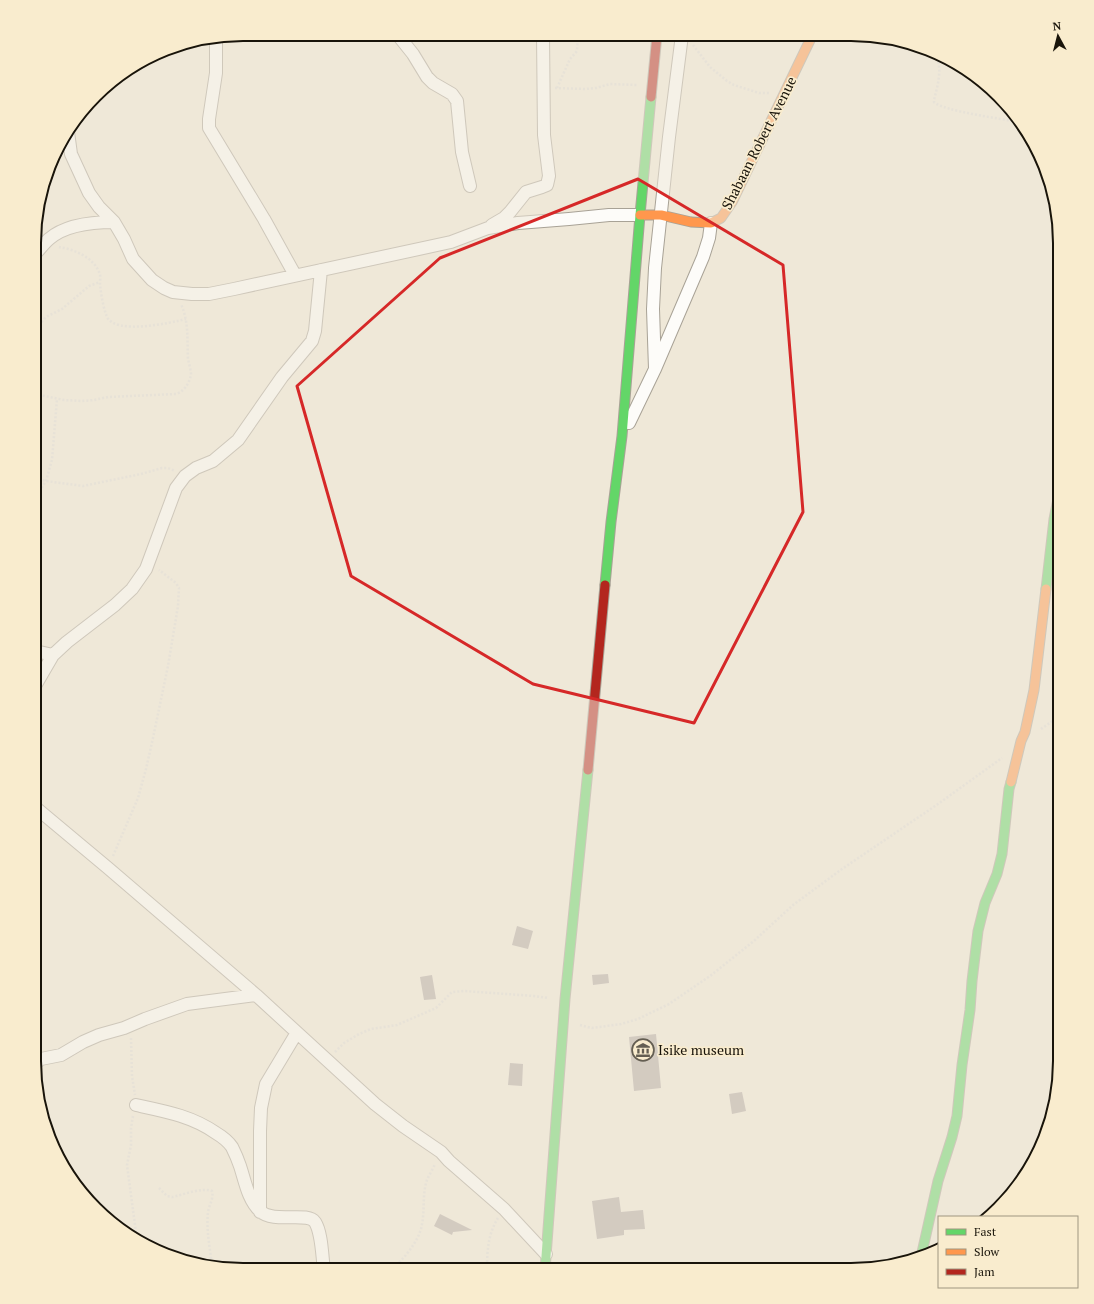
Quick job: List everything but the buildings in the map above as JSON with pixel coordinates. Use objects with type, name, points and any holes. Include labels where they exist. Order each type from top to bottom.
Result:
[{"type":"main road","points":[[545,1263],[565,999],[589,763],[611,522],[622,436],[640,215],[656,41]]},
{"type":"main road","name":"Shabaan Robert Avenue","points":[[640,215],[661,215],[691,222],[711,223],[720,218],[732,202],[810,41]]},
{"type":"main road","points":[[923,1250],[938,1181],[957,1116],[978,931],[985,903],[998,874],[1002,854],[1009,789],[1021,741],[1025,732],[1034,690],[1053,528]]},
{"type":"street","points":[[402,41],[413,54],[427,77],[433,83],[452,94],[457,101],[462,152],[470,186]]},
{"type":"street","points":[[488,228],[504,218],[526,192],[547,185],[549,176],[544,135],[543,41]]},
{"type":"street","points":[[655,369],[653,309],[654,268],[669,137],[685,41]]},
{"type":"street","points":[[216,43],[216,73],[209,128],[264,219],[295,275]]},
{"type":"street","points":[[69,140],[71,154],[89,194],[114,222],[124,238],[133,259],[157,284],[173,292],[209,294],[451,242],[488,228],[518,223],[609,215],[640,215]]},
{"type":"street","points":[[41,248],[48,240],[64,230],[102,222],[114,222]]},
{"type":"street","points":[[622,436],[655,369],[703,257],[709,238],[711,223]]},
{"type":"street","points":[[41,676],[53,655],[67,642],[110,609],[132,589],[149,563],[176,488],[185,476],[196,468],[213,461],[238,440],[282,378],[312,341],[315,331],[321,270]]},
{"type":"street","points":[[41,652],[53,655]]},
{"type":"street","points":[[41,812],[256,995],[296,1034],[375,1104],[403,1126],[441,1152],[449,1161],[504,1209],[546,1254]]},
{"type":"street","points":[[41,1059],[56,1057],[89,1040],[187,1004],[256,995]]},
{"type":"street","points":[[260,1212],[261,1108],[266,1084],[296,1034]]},
{"type":"street","points":[[136,1105],[193,1119],[222,1137],[231,1146],[240,1165],[248,1191],[260,1212],[273,1217],[306,1217],[314,1220],[319,1234],[323,1263]]},
{"type":"path","points":[[557,88],[570,59],[577,51],[578,41]]},
{"type":"path","points":[[688,41],[710,67],[734,85],[759,93],[784,93]]},
{"type":"path","points":[[937,61],[939,67],[939,81],[934,100],[936,104],[944,108],[1011,121]]},
{"type":"path","points":[[544,90],[557,88],[585,89],[610,84],[633,86],[653,81]]},
{"type":"path","points":[[52,246],[76,251],[96,266],[100,273],[102,294],[108,318],[113,323],[130,327],[172,323],[186,319]]},
{"type":"path","points":[[41,322],[46,317],[62,309],[89,286],[100,282]]},
{"type":"path","points":[[41,395],[82,402],[108,397],[176,394],[182,391],[186,387],[190,375],[186,319],[181,304],[173,292]]},
{"type":"path","points":[[41,489],[46,481],[53,451],[56,398]]},
{"type":"path","points":[[41,480],[83,486],[162,468],[168,468],[185,476]]},
{"type":"path","points":[[108,868],[138,798],[146,769],[168,666],[178,606],[179,588],[176,582],[149,563]]},
{"type":"path","points":[[1025,732],[1035,731],[1053,721]]},
{"type":"path","points":[[579,1024],[592,1028],[621,1024],[638,1019],[669,1004],[710,976],[755,940],[793,905],[842,869],[1006,755]]},
{"type":"path","points":[[327,1060],[344,1043],[359,1034],[371,1029],[397,1025],[436,1008],[452,992],[464,991],[565,999]]},
{"type":"path","points":[[130,1025],[132,1076],[136,1105],[130,1128],[131,1145],[127,1165],[136,1232]]},
{"type":"path","points":[[398,1263],[412,1247],[422,1226],[427,1180],[441,1152]]},
{"type":"path","points":[[159,1188],[167,1196],[172,1197],[200,1190],[207,1189],[212,1191],[213,1196],[208,1211],[209,1250],[211,1260]]},
{"type":"path","points":[[487,1263],[493,1225],[504,1209]]},
{"type":"highlighted area","points":[[638,179],[783,265],[803,512],[694,723],[533,684],[351,576],[297,386],[440,258]]},
{"type":"traffic: fast","points":[[605,585],[622,436],[651,97]]},
{"type":"traffic: fast","points":[[1046,589],[1053,528]]},
{"type":"traffic: fast","points":[[546,1263],[565,999],[588,770]]},
{"type":"traffic: fast","points":[[923,1250],[938,1181],[957,1116],[978,931],[985,903],[997,874],[1002,854],[1011,782]]},
{"type":"traffic: slow","points":[[640,215],[661,215],[691,222],[711,223],[721,218],[732,202],[810,41]]},
{"type":"traffic: slow","points":[[1011,782],[1021,741],[1025,732],[1034,690],[1046,589]]},
{"type":"traffic: jam","points":[[651,97],[656,41]]},
{"type":"traffic: jam","points":[[588,770],[605,585]]},
{"type":"place","name":"Isike museum","points":[[643,1050]]}]
